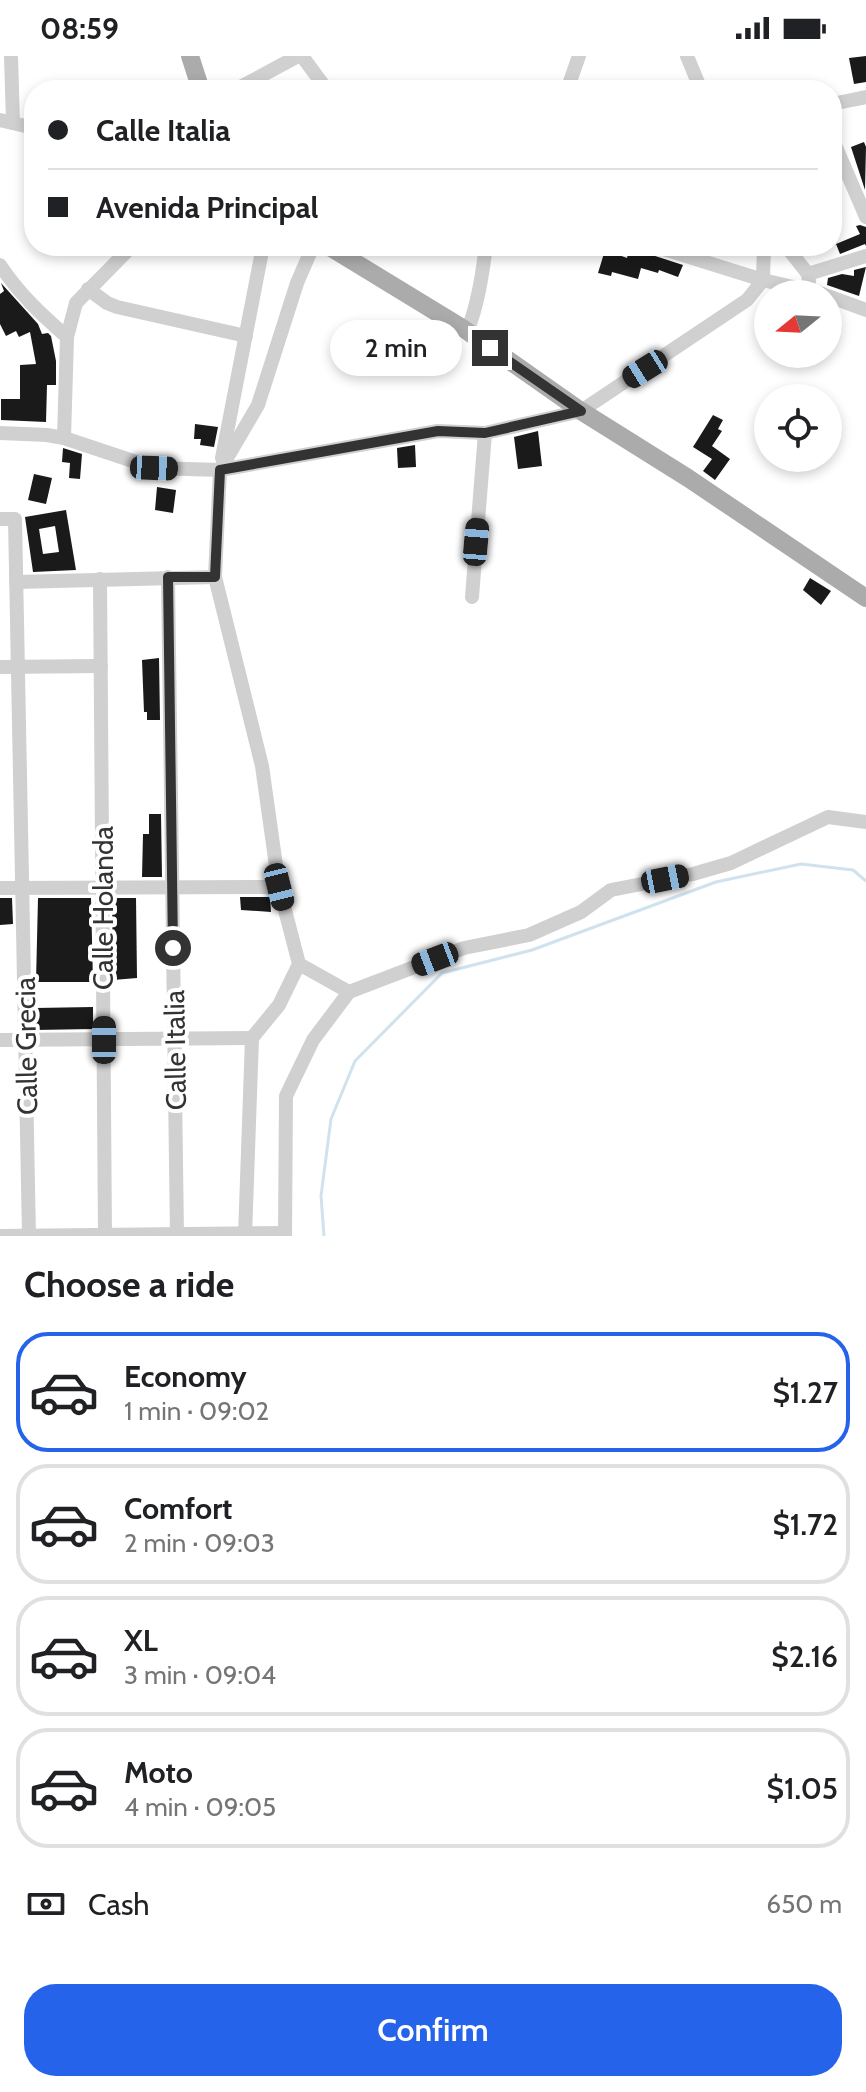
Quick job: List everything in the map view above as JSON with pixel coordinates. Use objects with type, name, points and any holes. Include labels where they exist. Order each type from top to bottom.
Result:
[{"type":"main road","points":[[190,56],[198,80]]},
{"type":"main road","points":[[344,256],[467,332],[581,411],[688,478],[866,598]]},
{"type":"street","points":[[7,121],[11,56]]},
{"type":"street","points":[[254,80],[300,56],[319,80]]},
{"type":"street","points":[[571,80],[579,56]]},
{"type":"street","points":[[687,56],[697,80]]},
{"type":"street","points":[[842,102],[866,97]]},
{"type":"street","points":[[842,161],[866,217]]},
{"type":"street","points":[[64,438],[67,337],[76,303],[122,256]]},
{"type":"street","points":[[245,1235],[252,1038],[279,1005],[299,964],[279,887],[262,766],[215,577],[220,470],[261,256]]},
{"type":"street","points":[[220,470],[258,405],[309,256]]},
{"type":"street","points":[[467,332],[476,310],[484,256]]},
{"type":"street","points":[[686,256],[763,280],[764,256]]},
{"type":"street","points":[[794,256],[812,280]]},
{"type":"street","points":[[808,274],[866,256]]},
{"type":"street","points":[[0,267],[38,313],[67,337]]},
{"type":"street","points":[[88,289],[117,307],[246,336]]},
{"type":"street","points":[[0,433],[64,438],[154,468],[220,470],[438,431],[485,433],[581,411],[734,310],[754,291]]},
{"type":"street","points":[[842,301],[866,310]]},
{"type":"street","points":[[472,597],[485,433]]},
{"type":"street","name":"Calle Grecia","points":[[7,519],[16,582],[29,1236]]},
{"type":"street","name":"Calle Italia","points":[[168,577],[177,1235]]},
{"type":"street","points":[[16,582],[215,577]]},
{"type":"street","name":"Calle Holanda","points":[[100,579],[105,1235]]},
{"type":"street","points":[[0,667],[101,666]]},
{"type":"street","points":[[0,1236],[285,1235],[286,1096],[313,1040],[349,992],[464,948],[529,935],[581,912],[611,890],[731,863],[828,817],[866,822]]},
{"type":"street","points":[[0,888],[279,887]]},
{"type":"street","points":[[299,964],[349,992]]},
{"type":"street","points":[[0,1040],[252,1038]]},
{"type":"building","points":[[866,56],[866,82],[854,84],[849,58]]},
{"type":"building","points":[[864,142],[866,147],[865,190],[851,147]]},
{"type":"building","points":[[856,226],[866,227],[866,246],[842,253],[842,242],[860,234]]},
{"type":"building","points":[[603,256],[655,256],[683,265],[678,277],[641,268],[638,279],[612,272],[611,276],[598,273]]},
{"type":"building","points":[[866,267],[859,296],[842,290],[842,280],[828,280],[842,274],[854,276],[854,270]]},
{"type":"building","points":[[1,283],[38,324],[42,334],[51,336],[56,361],[56,385],[47,385],[46,422],[1,420],[1,399],[20,399],[20,365],[36,364],[30,332],[19,337],[16,331],[6,336],[0,324],[0,294],[4,291]]},
{"type":"building","points":[[713,415],[723,420],[718,429],[722,431],[712,446],[730,459],[715,480],[703,471],[712,459],[693,447]]},
{"type":"building","points":[[195,424],[218,427],[214,447],[200,445],[201,439],[194,439]]},
{"type":"building","points":[[538,431],[542,466],[518,469],[514,437]]},
{"type":"building","points":[[415,445],[416,467],[398,468],[397,448]]},
{"type":"building","points":[[63,448],[82,454],[80,479],[69,478],[70,463],[62,462]]},
{"type":"building","points":[[34,474],[52,478],[46,504],[28,500]]},
{"type":"building","points":[[157,487],[176,490],[173,513],[155,510]]},
{"type":"building","points":[[66,510],[76,570],[33,572],[25,517]],"holes":[[[55,526],[59,552],[43,554],[39,529]]]},
{"type":"building","points":[[810,578],[831,591],[821,605],[803,590]]},
{"type":"building","points":[[159,658],[160,720],[147,720],[142,660]]},
{"type":"building","points":[[149,814],[161,814],[162,877],[142,877],[143,834],[149,834]]},
{"type":"building","points":[[240,897],[270,897],[271,912],[241,910]]},
{"type":"building","points":[[0,898],[12,898],[13,924],[0,925]]},
{"type":"building","points":[[38,898],[91,898],[93,982],[36,982]]},
{"type":"building","points":[[112,898],[136,898],[137,978],[113,980]]},
{"type":"building","points":[[93,1007],[93,1029],[35,1030],[35,1008]]},
{"type":"waterway","points":[[324,1236],[321,1196],[331,1119],[355,1061],[442,973],[532,950],[716,882],[801,864],[853,870],[866,881]]},
{"type":"route","points":[[173,948],[168,577],[215,577],[220,470],[438,431],[485,433],[581,411],[490,348]]}]
